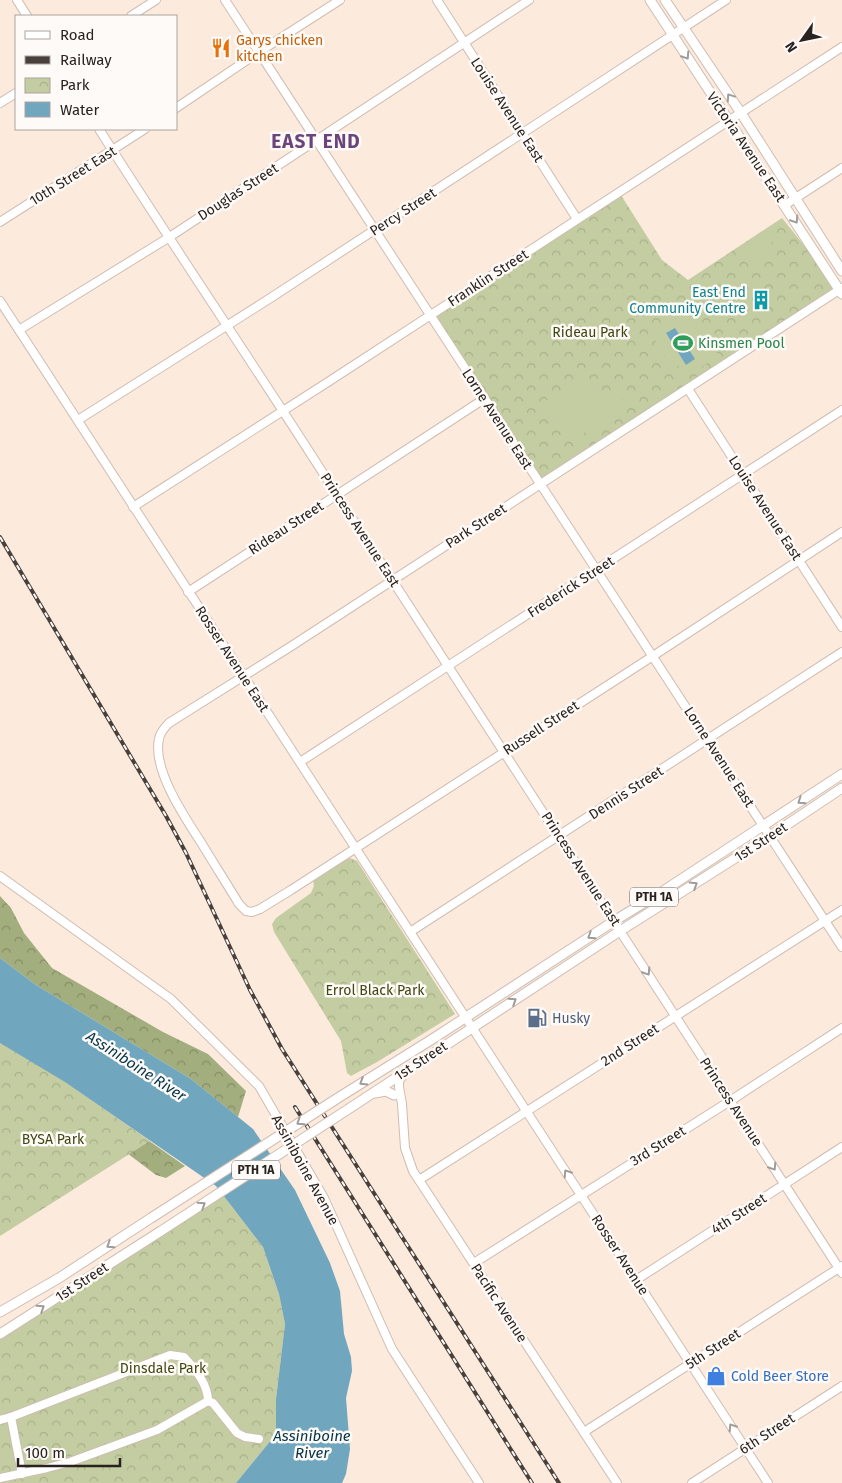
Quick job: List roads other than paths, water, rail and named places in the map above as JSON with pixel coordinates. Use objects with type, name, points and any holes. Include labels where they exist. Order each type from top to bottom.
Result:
[{"type":"main road","name":"Victoria Avenue East","points":[[650,0],[841,290]]},
{"type":"main road","name":"Victoria Avenue East","points":[[665,0],[842,270]]},
{"type":"main road","name":"1st Street","points":[[0,1312],[59,1278],[660,893],[842,774]]},
{"type":"main road","name":"1st Street","points":[[0,1334],[842,788]]},
{"type":"main road","points":[[387,1084],[386,1078],[388,1073],[410,1059],[434,1038]]},
{"type":"main road","points":[[370,1095],[386,1091],[394,1096]]},
{"type":"street","points":[[17,0],[26,15]]},
{"type":"street","points":[[133,15],[156,0]]},
{"type":"street","name":"Lorne Avenue East","points":[[225,0],[842,947]]},
{"type":"street","points":[[178,107],[258,52],[340,0]]},
{"type":"street","name":"Louise Avenue East","points":[[437,0],[577,220]]},
{"type":"street","name":"Douglas Street","points":[[20,330],[168,238],[529,0]]},
{"type":"street","name":"Percy Street","points":[[78,420],[375,230],[726,0]]},
{"type":"street","name":"Franklin Street","points":[[133,507],[842,47]]},
{"type":"street","points":[[0,104],[15,93]]},
{"type":"street","name":"Princess Avenue East","points":[[100,130],[168,238],[283,410],[620,931]]},
{"type":"street","name":"10th Street East","points":[[0,222],[143,130]]},
{"type":"street","points":[[785,205],[842,168]]},
{"type":"street","name":"Park Street","points":[[239,904],[170,791],[163,774],[159,750],[159,739],[164,728],[179,716],[244,677],[841,290]]},
{"type":"street","name":"Rosser Avenue East","points":[[0,301],[472,1028]]},
{"type":"street","name":"Louise Avenue East","points":[[688,389],[842,627]]},
{"type":"street","name":"Rideau Street","points":[[188,592],[484,399]]},
{"type":"street","name":"Frederick Street","points":[[300,762],[842,410]]},
{"type":"street","name":"Russell Street","points":[[239,904],[246,911],[252,912],[260,909],[842,532]]},
{"type":"street","name":"Dennis Street","points":[[410,932],[842,652]]},
{"type":"street","name":"Assiniboine Avenue","points":[[0,876],[172,999],[259,1086],[324,1198],[392,1349],[479,1483]]},
{"type":"street","name":"2nd Street","points":[[419,1180],[842,910]]},
{"type":"street","name":"Princess Avenue","points":[[620,931],[841,1269]]},
{"type":"street","name":"Rosser Avenue","points":[[472,1028],[768,1483]]},
{"type":"street","name":"3rd Street","points":[[474,1264],[842,1028]]},
{"type":"street","name":"Pacific Avenue","points":[[406,1071],[398,1084],[404,1115],[405,1148],[419,1180],[616,1483]]},
{"type":"street","name":"Pacific Avenue","points":[[387,1084],[404,1115]]},
{"type":"street","name":"4th Street","points":[[636,1280],[842,1147]]},
{"type":"street","name":"5th Street","points":[[584,1432],[841,1269]]},
{"type":"street","points":[[0,1420],[170,1355],[184,1357],[196,1371],[208,1394],[208,1402]]},
{"type":"street","name":"6th Street","points":[[692,1483],[842,1386]]},
{"type":"street","points":[[0,1478],[70,1462],[157,1430],[208,1402],[213,1403],[237,1433],[245,1437],[259,1439]]},
{"type":"street","points":[[11,1417],[22,1474]]},
{"type":"water","points":[[675,328],[695,359],[686,365],[666,333]]},
{"type":"water","name":"Assiniboine River","points":[[0,958],[36,985],[191,1079],[253,1129],[295,1190],[330,1263],[340,1291],[344,1334],[351,1357],[352,1371],[346,1398],[350,1449],[346,1474],[342,1483],[236,1483],[276,1434],[276,1399],[285,1324],[279,1294],[263,1247],[216,1186],[65,1082],[0,1043]]},
{"type":"railway","points":[[0,537],[166,816],[186,853],[250,990],[282,1049],[559,1483]]},
{"type":"railway","points":[[295,1107],[532,1483]]},
{"type":"place","name":"Garys chicken kitchen","points":[[221,48]]},
{"type":"place","name":"East End Community Centre","points":[[761,300]]},
{"type":"place","name":"Kinsmen Pool","points":[[683,343]]},
{"type":"place","name":"Husky","points":[[537,1018]]},
{"type":"place","name":"Cold Beer Store","points":[[716,1376]]},
{"type":"district","name":"EAST END","points":[[316,141]]},
{"type":"park label","name":"Rideau Park","points":[[590,332]]},
{"type":"park label","name":"Errol Black Park","points":[[375,990]]},
{"type":"park label","name":"BYSA Park","points":[[53,1139]]},
{"type":"park label","name":"Dinsdale Park","points":[[163,1368]]}]
